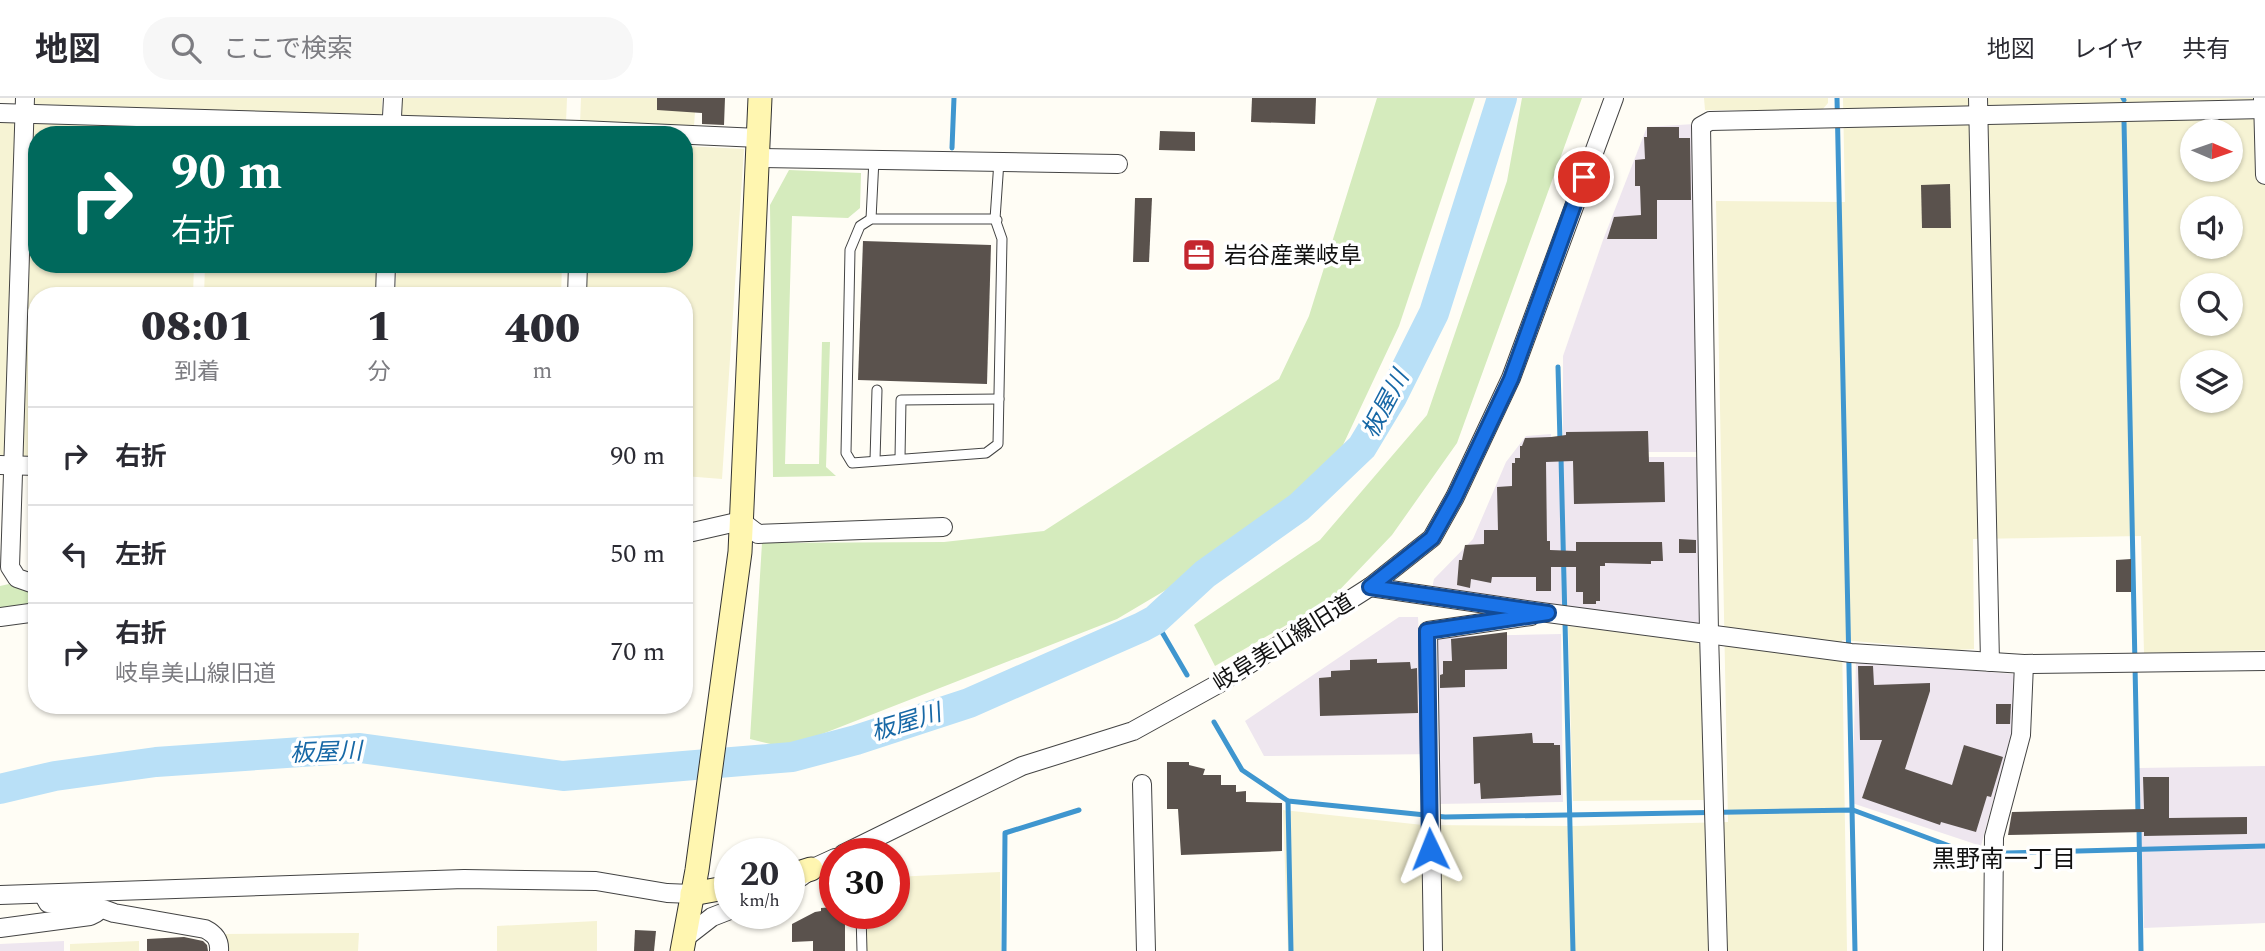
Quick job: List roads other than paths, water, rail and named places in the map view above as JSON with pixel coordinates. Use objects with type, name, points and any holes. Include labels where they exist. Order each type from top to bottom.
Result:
[{"type":"street","points":[[392,126],[393,98]]},
{"type":"street","points":[[683,945],[697,870],[740,552],[760,98]]},
{"type":"street","name":"岐阜美山線旧道","points":[[876,838],[1022,766],[1133,731],[1218,684],[1370,587],[1432,538],[1455,497],[1511,379],[1614,98]]},
{"type":"street","points":[[1718,951],[1709,633],[1702,126],[1710,121],[1978,106],[2264,105],[2265,175]]},
{"type":"street","points":[[0,113],[24,106],[331,126]]},
{"type":"street","points":[[24,106],[6,465],[10,567],[16,578],[28,582]]},
{"type":"street","points":[[1978,106],[1990,662]]},
{"type":"street","points":[[693,142],[874,159],[1118,164]]},
{"type":"street","points":[[6,465],[28,466]]},
{"type":"street","points":[[741,520],[758,534],[943,527]]},
{"type":"street","points":[[693,532],[741,520]]},
{"type":"street","points":[[1370,587],[1851,653],[2024,664],[2265,661]]},
{"type":"street","points":[[0,617],[28,613]]},
{"type":"street","points":[[1433,951],[1427,631],[1548,613]]},
{"type":"street","points":[[1993,951],[1994,837],[2021,735],[2024,664]]},
{"type":"street","points":[[1142,784],[1146,951]]},
{"type":"street","points":[[0,895],[464,879],[596,881],[667,893],[692,894],[714,890]]},
{"type":"street","points":[[0,928],[90,916],[116,902],[169,891]]},
{"type":"street","points":[[42,893],[48,903],[103,909],[205,929],[214,933],[219,951]]},
{"type":"street","points":[[683,945],[714,916]]},
{"type":"lane","points":[[871,219],[874,159]]},
{"type":"lane","points":[[996,220],[871,219],[860,226],[850,250],[846,453],[852,463],[986,453],[998,444],[1002,239],[996,220],[999,161]]},
{"type":"lane","points":[[875,460],[877,390]]},
{"type":"lane","points":[[900,458],[901,400],[999,399]]},
{"type":"lane","points":[[861,929],[862,951]]},
{"type":"waterway","points":[[952,148],[954,98]]},
{"type":"waterway","name":"板屋川","points":[[0,789],[55,776],[156,762],[360,748],[563,776],[792,757],[856,740],[969,703],[1142,627],[1155,620],[1205,574],[1299,507],[1362,447],[1392,397],[1434,313],[1502,98]]},
{"type":"waterway","points":[[1837,98],[1855,951]]},
{"type":"waterway","points":[[2124,121],[2138,814]]},
{"type":"waterway","points":[[1558,367],[1560,441]]},
{"type":"waterway","points":[[1561,457],[1573,951]]},
{"type":"waterway","points":[[1155,620],[1187,675]]},
{"type":"waterway","points":[[1214,722],[1242,770],[1288,801],[1445,817],[1853,810],[1971,854],[2265,846]]},
{"type":"waterway","points":[[1288,801],[1291,951]]},
{"type":"waterway","points":[[1004,951],[1005,833],[1079,810]]},
{"type":"waterway","points":[[2139,827],[2141,951]]},
{"type":"place","name":"岩谷産業岐阜","points":[[1199,255]]},
{"type":"district","name":"黒野南一丁目","points":[[2004,859]]}]
